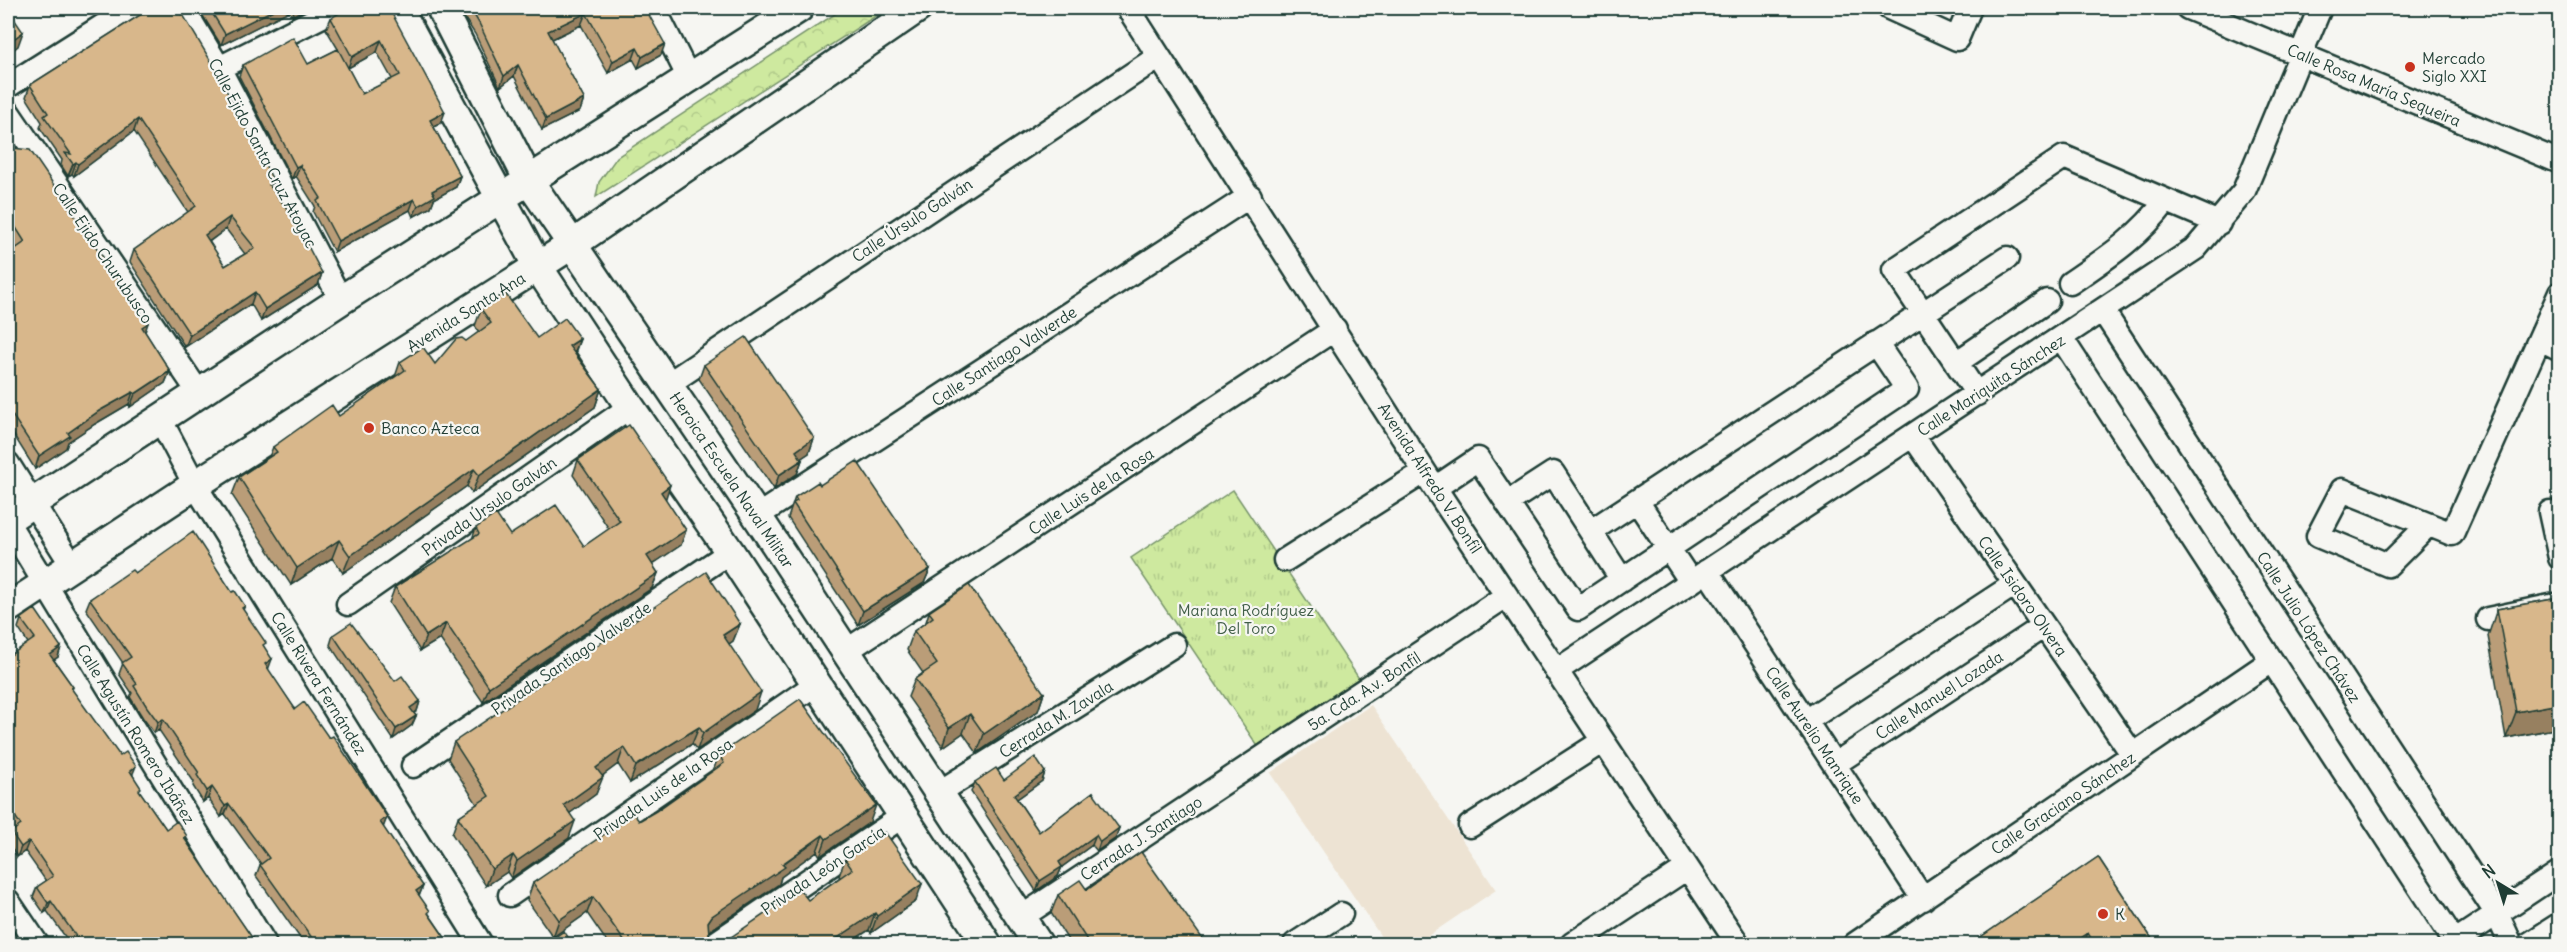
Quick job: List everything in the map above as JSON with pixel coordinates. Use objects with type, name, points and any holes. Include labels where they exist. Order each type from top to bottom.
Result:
[{"type":"main road","points":[[398,8],[538,267],[630,407],[730,552],[987,945]]},
{"type":"main road","name":"Heroica Escuela Naval Militar","points":[[441,8],[529,181],[757,516],[1038,945]]},
{"type":"main road","points":[[8,521],[33,502],[341,300],[800,8]]},
{"type":"main road","name":"Avenida Santa Ana","points":[[8,608],[195,485],[573,244],[918,8]]},
{"type":"street","points":[[8,86],[131,8]]},
{"type":"street","name":"Calle Ejido Santa Cruz Atoyac","points":[[183,8],[219,68],[341,300]]},
{"type":"street","points":[[219,68],[338,8]]},
{"type":"street","points":[[654,8],[690,80]]},
{"type":"street","name":"Avenida Alfredo V. Bonfil","points":[[1128,8],[1335,329],[1429,480],[1738,945]]},
{"type":"street","points":[[1889,8],[1957,39],[1970,8]]},
{"type":"street","name":"Calle Rosa María Sequeira","points":[[2188,8],[2559,162]]},
{"type":"street","name":"Calle Mariquita Sánchez","points":[[1556,670],[2196,249],[2244,191],[2320,8]]},
{"type":"street","name":"Calle Úrsulo Galván","points":[[668,384],[1158,57]]},
{"type":"street","name":"Calle Ejido Churubusco","points":[[8,112],[199,393]]},
{"type":"street","points":[[1977,394],[1894,270],[2064,157],[2219,223]]},
{"type":"street","name":"Calle Santiago Valverde","points":[[757,516],[1250,196]]},
{"type":"street","points":[[2070,284],[2125,246],[2145,228],[2166,201]]},
{"type":"street","points":[[1591,531],[2007,258]]},
{"type":"street","points":[[2428,525],[2452,534],[2550,344],[2559,293]]},
{"type":"street","points":[[1956,363],[2047,301]]},
{"type":"street","name":"Calle Julio López Chávez","points":[[2103,311],[2497,914],[2511,945]]},
{"type":"street","name":"Calle Luis de la Rosa","points":[[846,651],[1335,329]]},
{"type":"street","points":[[2061,339],[2453,943],[2559,872]]},
{"type":"street","points":[[1285,560],[1429,480],[1478,459],[1578,609],[1907,389],[1876,343]]},
{"type":"street","name":"Privada Úrsulo Galván","points":[[348,604],[630,407]]},
{"type":"street","name":"Calle Rivera Fernández","points":[[160,419],[195,485],[482,945]]},
{"type":"street","name":"Calle Isidoro Olvera","points":[[1913,436],[2133,755]]},
{"type":"street","points":[[8,464],[72,565]]},
{"type":"street","points":[[1508,503],[1553,473],[1622,580]]},
{"type":"street","name":"Calle Aurelio Manrique","points":[[1637,501],[1669,548],[1699,577],[1806,721],[1923,899]]},
{"type":"street","points":[[2550,512],[2559,558]]},
{"type":"street","name":"Calle Agustín Romero Ibáñez","points":[[8,521],[44,584],[265,945]]},
{"type":"street","name":"Privada Santiago Valverde","points":[[412,766],[730,552]]},
{"type":"street","points":[[1806,721],[2015,584]]},
{"type":"street","name":"5a. Cda. A.v. Bonfil","points":[[1262,758],[1506,596]]},
{"type":"street","points":[[2488,619],[2559,604]]},
{"type":"street","name":"Calle Manuel Lozada","points":[[1835,764],[2044,626]]},
{"type":"street","name":"Cerrada M. Zavala","points":[[938,793],[1174,645]]},
{"type":"street","name":"Calle Graciano Sánchez","points":[[1856,945],[2271,661]]},
{"type":"street","name":"Privada Luis de la Rosa","points":[[510,895],[816,684]]},
{"type":"street","points":[[1470,826],[1603,741]]},
{"type":"street","name":"Cerrada J. Santiago","points":[[1020,918],[1262,758]]},
{"type":"street","name":"Privada León García","points":[[714,945],[903,816]]},
{"type":"street","points":[[1572,945],[1687,868]]},
{"type":"street","points":[[8,901],[37,945]]},
{"type":"street","points":[[1294,945],[1341,914]]},
{"type":"street","points":[[2529,945],[2559,924]]},
{"type":"shaded area","points":[[1371,705],[1496,890],[1416,944],[1386,944],[1270,773]]},
{"type":"green space","points":[[844,8],[888,8],[596,197],[599,182],[617,157]]},
{"type":"green space","name":"Mariana Rodríguez Del Toro","points":[[1233,490],[1360,680],[1259,748],[1131,558]]},
{"type":"building","points":[[151,8],[179,8],[212,63],[274,182],[269,185],[291,214],[322,273],[265,309],[255,292],[190,335],[134,250],[196,206],[138,119],[78,164],[76,162],[73,164],[65,153],[71,154],[44,116],[48,113],[30,85]],"holes":[[[230,217],[255,248],[225,266],[205,235]]]},
{"type":"building","points":[[209,8],[277,8],[225,34]]},
{"type":"building","points":[[347,8],[389,8],[445,112],[430,120],[460,176],[432,191],[435,196],[418,206],[414,199],[338,241],[317,201],[321,198],[300,165],[296,167],[243,65],[293,37],[308,64],[338,49],[362,94],[400,75],[381,40],[352,57],[331,18]]},
{"type":"building","points":[[470,8],[645,8],[665,44],[642,57],[637,48],[613,61],[586,13],[548,31],[584,99],[546,119],[518,65],[504,76]]},
{"type":"building","points":[[8,10],[23,32],[8,43]]},
{"type":"building","points":[[8,139],[14,139],[13,148],[30,150],[148,323],[142,327],[170,371],[135,394],[133,392],[99,411],[68,433],[70,436],[39,456],[8,409],[11,407],[8,403],[8,254],[25,242],[8,215]]},
{"type":"building","points":[[505,293],[537,338],[565,318],[580,339],[569,346],[601,389],[479,475],[474,469],[350,556],[339,540],[297,568],[239,477],[277,452],[273,447],[332,405],[339,416],[405,370],[400,362],[423,347],[435,364],[456,339],[462,338],[466,341],[491,323],[481,309]]},
{"type":"building","points":[[746,337],[814,438],[796,451],[802,460],[779,475],[704,365]]},
{"type":"building","points":[[629,425],[670,485],[661,492],[686,530],[647,556],[658,573],[489,687],[446,623],[426,636],[395,587],[479,534],[476,528],[496,514],[510,535],[556,505],[584,546],[620,521],[578,460]]},
{"type":"building","points":[[857,461],[930,569],[863,611],[793,503],[797,501],[795,497],[818,482],[820,485]]},
{"type":"building","points":[[193,532],[232,592],[235,591],[245,606],[242,608],[266,643],[263,645],[272,659],[265,664],[295,709],[304,702],[329,738],[333,736],[387,817],[380,822],[423,886],[416,891],[450,945],[317,945],[260,865],[269,858],[229,804],[225,806],[212,787],[207,791],[197,775],[199,773],[163,719],[158,722],[147,707],[134,686],[137,684],[122,663],[131,657],[90,599],[132,570],[135,573]]},
{"type":"building","points":[[706,572],[740,624],[723,635],[761,692],[703,733],[699,727],[636,766],[624,747],[596,768],[603,777],[564,805],[575,821],[517,861],[513,855],[492,869],[458,817],[489,796],[454,742]]},
{"type":"building","points":[[969,585],[1044,693],[984,734],[970,714],[949,728],[915,679],[937,664],[914,631],[933,617],[929,612]]},
{"type":"building","points":[[2559,598],[2559,704],[2516,712],[2497,609]]},
{"type":"building","points":[[35,609],[61,647],[50,655],[73,687],[71,688],[120,756],[126,752],[136,766],[130,771],[141,788],[139,790],[166,829],[177,821],[187,836],[184,838],[257,945],[82,945],[51,901],[48,903],[37,887],[53,876],[29,841],[21,847],[11,832],[21,825],[8,806],[8,657],[35,638],[21,619]]},
{"type":"building","points":[[351,623],[395,681],[402,676],[420,701],[410,708],[416,716],[396,729],[333,635]]},
{"type":"building","points":[[800,699],[876,805],[826,839],[823,835],[782,864],[785,867],[712,916],[708,922],[709,934],[715,940],[728,939],[800,890],[808,900],[852,869],[845,859],[885,832],[922,884],[877,916],[875,913],[827,945],[627,945],[593,897],[559,920],[533,883],[634,814],[639,821],[656,811],[724,763],[719,755]]},
{"type":"building","points":[[1035,757],[1045,772],[1014,795],[1039,832],[1093,792],[1119,828],[1100,842],[1096,835],[1059,862],[1062,867],[1040,881],[975,782],[996,768],[1004,780]]},
{"type":"building","points":[[1141,852],[1207,945],[1090,945],[1058,895],[1080,880],[1087,890]]},
{"type":"building","points":[[2098,857],[2156,945],[2095,945],[2088,933],[2071,945],[1969,945]]},
{"type":"building","points":[[564,931],[573,945],[544,945]]},
{"type":"place","name":"Mercado Siglo XXI","points":[[2410,67]]},
{"type":"place","name":"Banco Azteca","points":[[369,428]]},
{"type":"place","name":"K","points":[[2103,914]]}]
